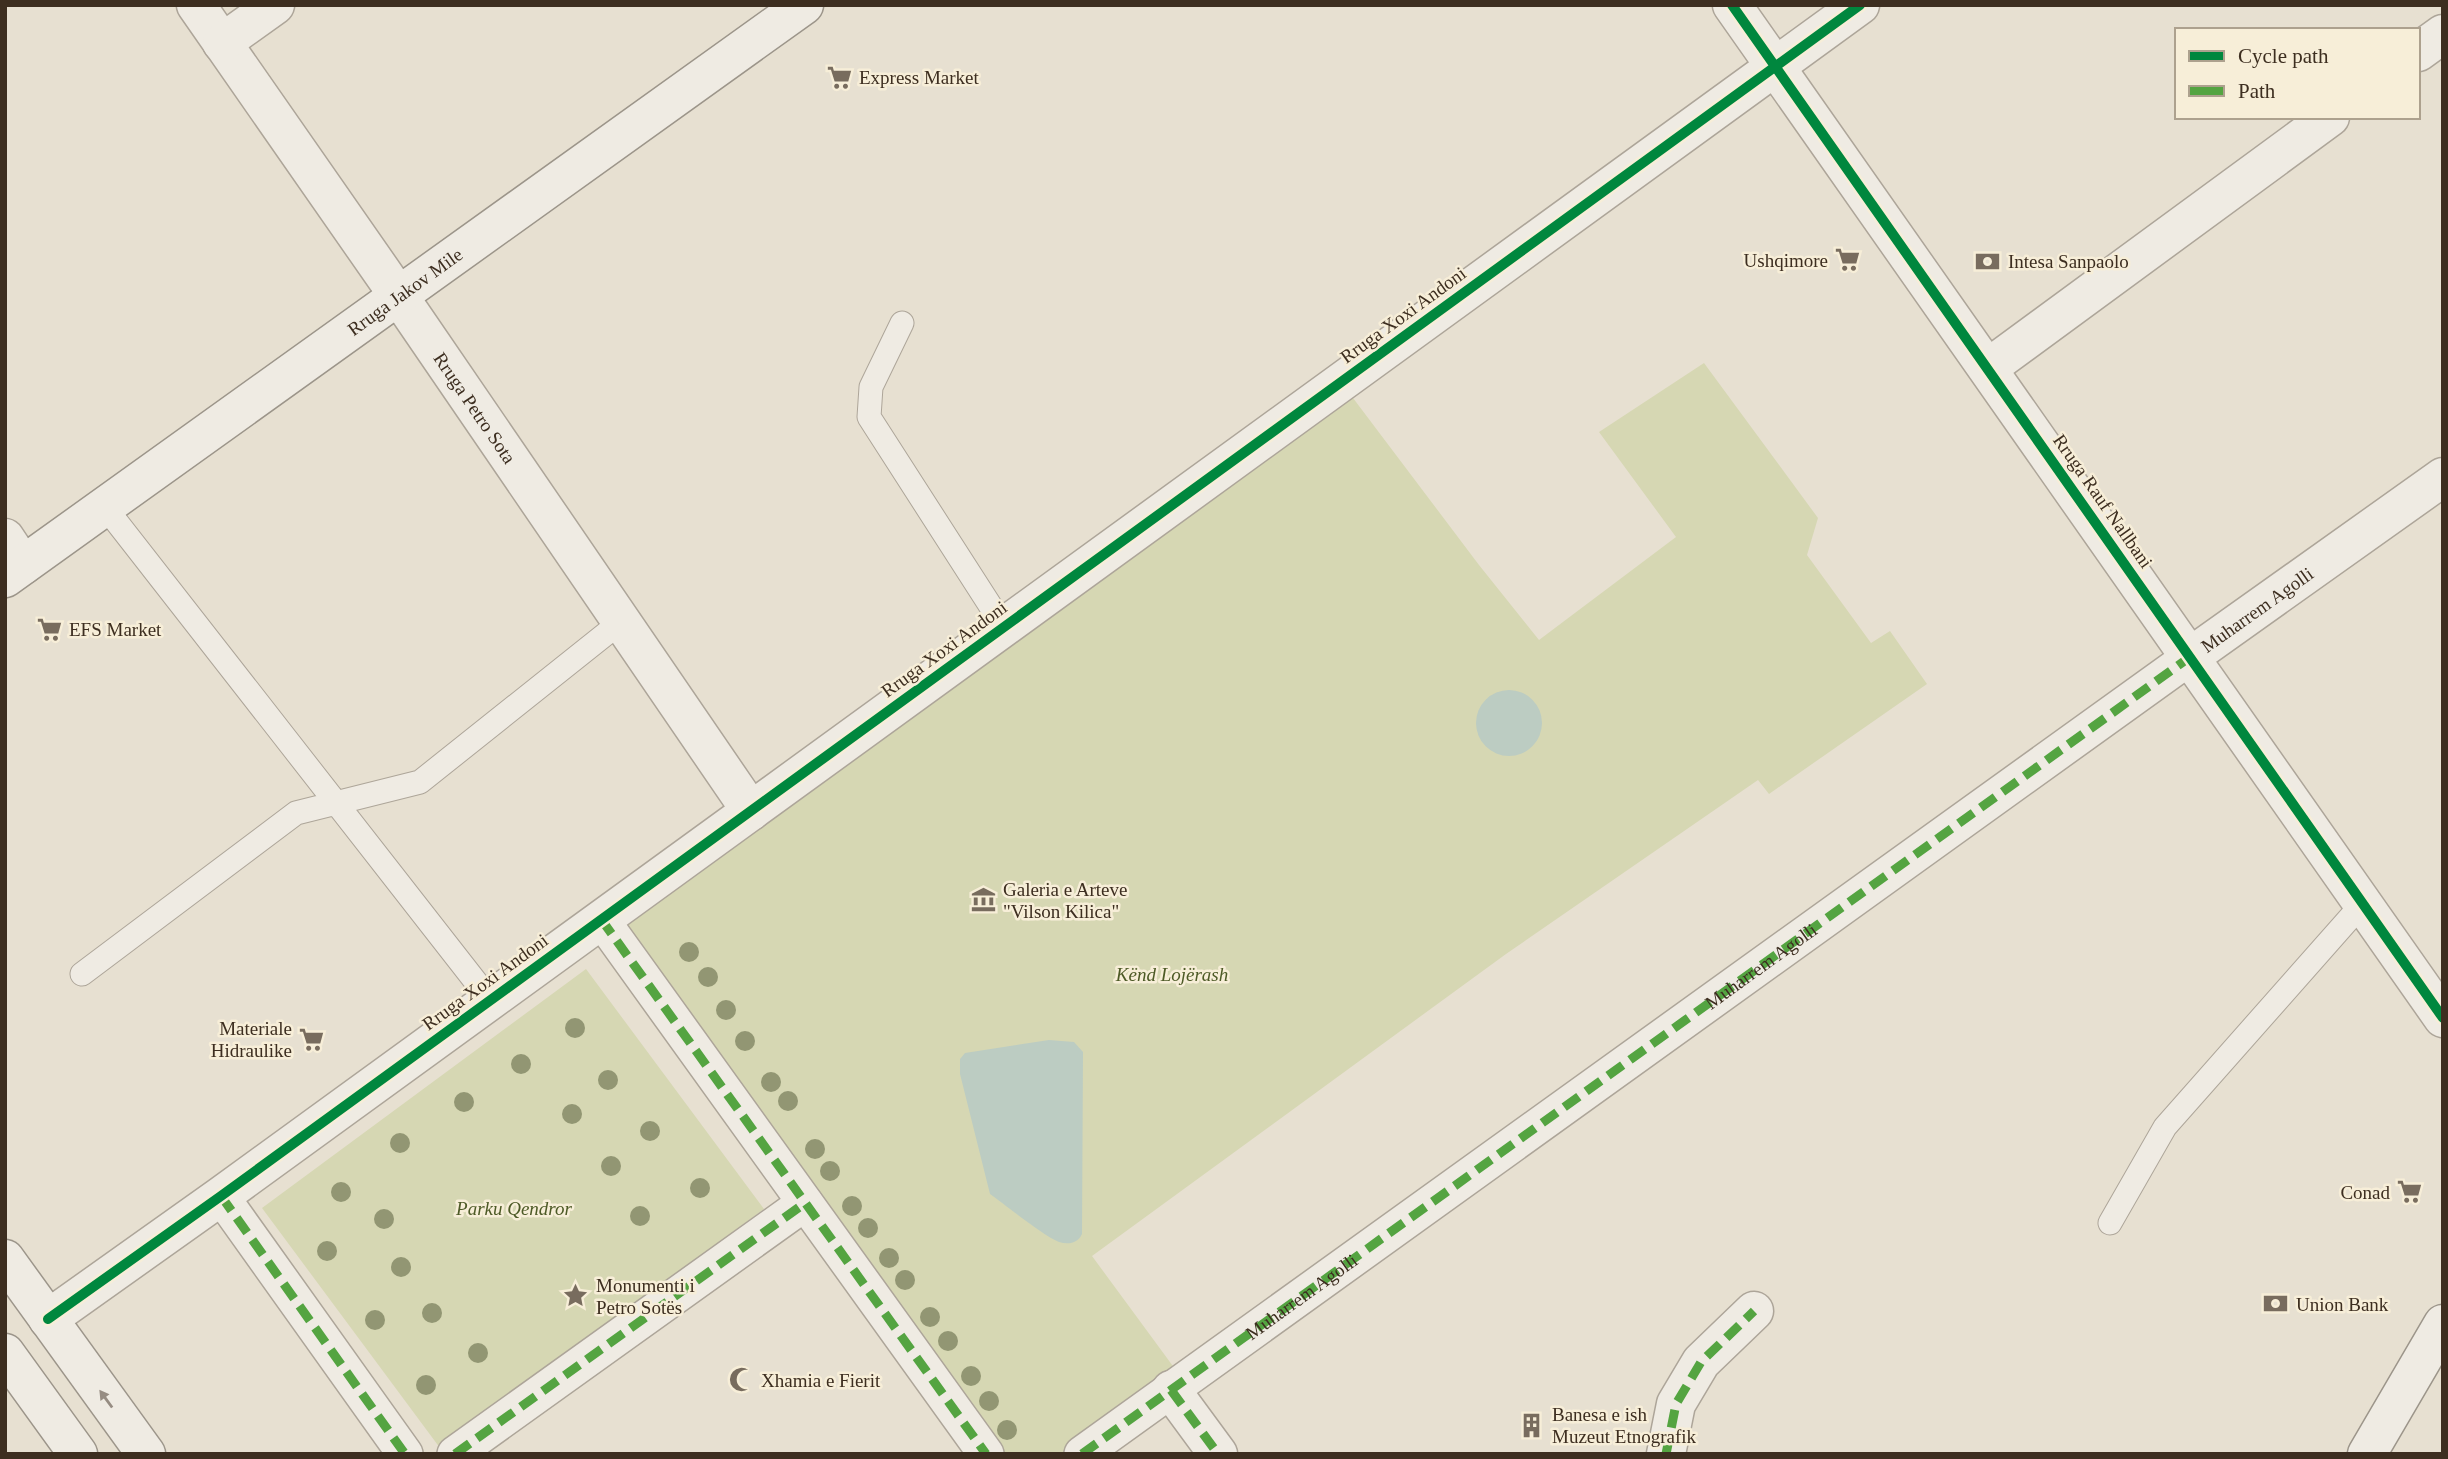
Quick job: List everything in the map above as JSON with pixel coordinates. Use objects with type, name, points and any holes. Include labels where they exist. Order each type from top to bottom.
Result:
[{"type":"street","name":"Rruga Petro Sota","points":[[196,5],[751,811]]},
{"type":"street","points":[[222,43],[275,5]]},
{"type":"street","name":"Rruga Jakov Mile","points":[[11,561],[105,507],[804,5]]},
{"type":"street","name":"Rruga Rauf Nallbani","points":[[1732,5],[2443,1018]]},
{"type":"street","name":"Rruga Xoxi Andoni","points":[[48,1319],[1860,5]]},
{"type":"street","points":[[2420,51],[2443,34]]},
{"type":"street","points":[[1989,368],[2327,119]]},
{"type":"street","name":"Muharrem Agolli","points":[[1082,1454],[2443,477]]},
{"type":"street","points":[[601,919],[986,1454]]},
{"type":"street","points":[[221,1196],[405,1454]]},
{"type":"street","points":[[455,1454],[805,1203]]},
{"type":"street","points":[[5,1259],[146,1454]]},
{"type":"street","points":[[1666,1454],[1675,1404],[1701,1362],[1755,1311]]},
{"type":"street","points":[[2367,1454],[2443,1324]]},
{"type":"street","points":[[7,1360],[78,1454]]},
{"type":"street","points":[[1171,1390],[1217,1454]]},
{"type":"lane","points":[[902,323],[871,387],[869,417],[1004,627]]},
{"type":"lane","points":[[105,507],[490,1000]]},
{"type":"lane","points":[[82,974],[296,813],[420,782],[622,621]]},
{"type":"lane","points":[[2110,1223],[2165,1127],[2362,903]]},
{"type":"green space","name":"Kënd Lojërash","points":[[1704,363],[1818,518],[1807,555],[1871,643],[1890,631],[1927,684],[1769,794],[1758,780],[1506,954],[1092,1256],[1178,1373],[1066,1454],[971,1454],[604,942],[1353,398],[1539,640],[1676,537],[1599,432]]},
{"type":"green space","name":"Parku Qendror","points":[[586,969],[764,1209],[440,1448],[262,1208]]},
{"type":"shaded area","points":[[1509,690],[1522,693],[1532,700],[1539,710],[1542,723],[1539,736],[1532,746],[1522,753],[1509,756],[1496,753],[1486,746],[1479,736],[1476,723],[1479,710],[1486,700],[1496,693]]},
{"type":"shaded area","points":[[1049,1040],[1074,1042],[1083,1052],[1082,1234],[1070,1243],[1059,1242],[1043,1233],[990,1194],[960,1074],[960,1059],[965,1053]]},
{"type":"marked path","points":[[1082,1454],[2190,657]]},
{"type":"marked path","points":[[601,919],[986,1454]]},
{"type":"marked path","points":[[221,1196],[405,1454]]},
{"type":"marked path","points":[[455,1454],[805,1203]]},
{"type":"marked path","points":[[1666,1454],[1676,1404],[1701,1362],[1754,1311]]},
{"type":"marked path","points":[[1171,1390],[1218,1454]]},
{"type":"cycle path","points":[[1732,5],[2443,1018]]},
{"type":"cycle path","points":[[48,1319],[1860,5]]},
{"type":"place","name":"Express Market","points":[[839,77]]},
{"type":"place","name":"Ushqimore","points":[[1848,260]]},
{"type":"place","name":"Intesa Sanpaolo","points":[[1988,261]]},
{"type":"place","name":"EFS Market","points":[[49,629]]},
{"type":"place","name":"Galeria e Arteve \"Vilson Kilica\"","points":[[983,900]]},
{"type":"place","name":"Materiale Hidraulike","points":[[312,1039]]},
{"type":"place","name":"Conad","points":[[2410,1192]]},
{"type":"place","name":"Monumenti i Petro Sotës","points":[[576,1296]]},
{"type":"place","name":"Union Bank","points":[[2276,1304]]},
{"type":"place","name":"Xhamia e Fierit","points":[[741,1380]]},
{"type":"place","name":"Banesa e ish Muzeut Etnografik","points":[[1532,1425]]}]
